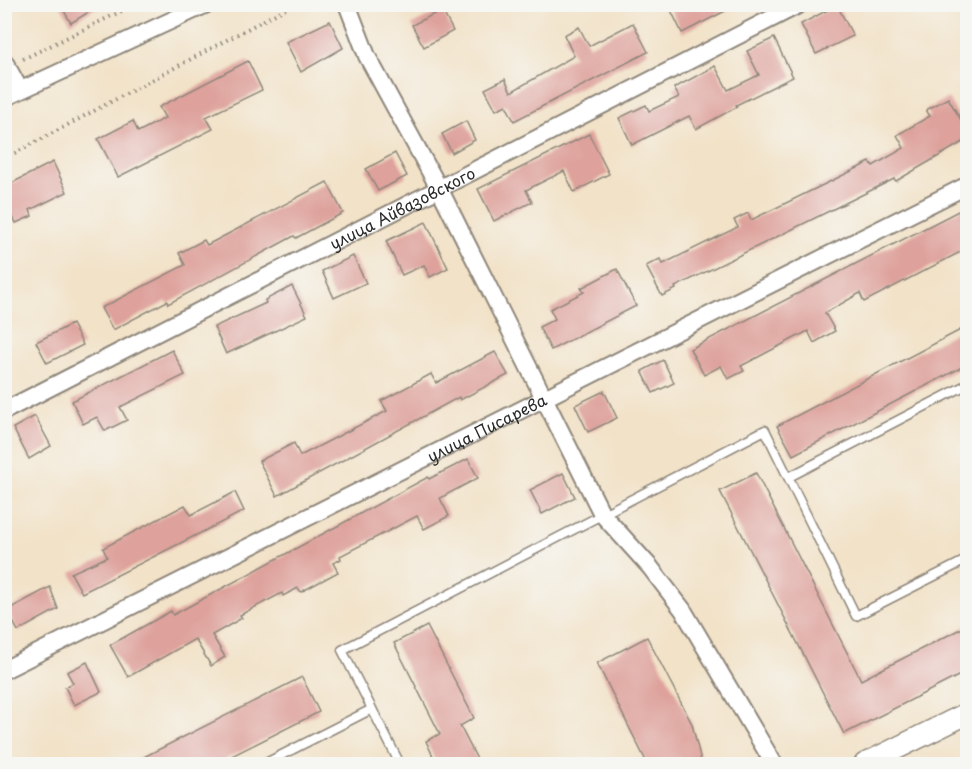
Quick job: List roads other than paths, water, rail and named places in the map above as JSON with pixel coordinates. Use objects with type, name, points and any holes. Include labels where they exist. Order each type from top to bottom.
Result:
[{"type":"street","points":[[4,98],[207,4]]},
{"type":"street","points":[[347,4],[367,57],[440,190],[602,514],[650,567],[683,610],[774,765]]},
{"type":"street","name":"улица Айвазовского","points":[[4,411],[800,4]]},
{"type":"street","points":[[6,64],[20,90]]},
{"type":"street","name":"улица Писарева","points":[[4,670],[968,185]]},
{"type":"street","points":[[866,765],[968,713]]},
{"type":"lane","points":[[789,477],[968,384]]},
{"type":"lane","points":[[400,765],[342,650],[765,430],[856,616],[968,559]]},
{"type":"lane","points":[[264,765],[372,709]]}]
